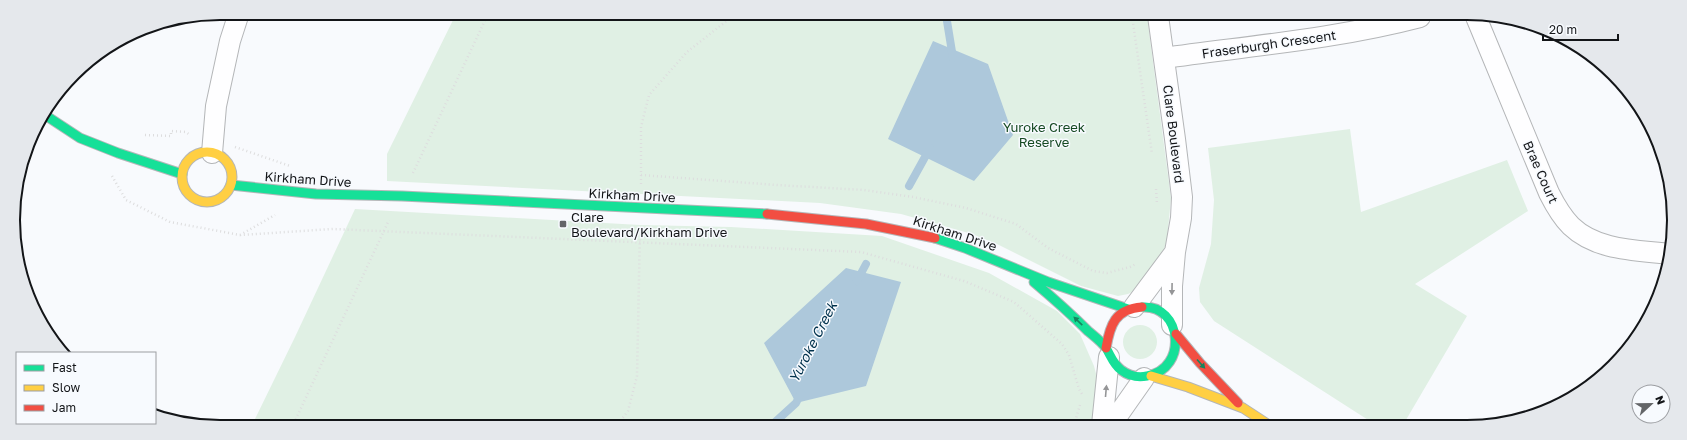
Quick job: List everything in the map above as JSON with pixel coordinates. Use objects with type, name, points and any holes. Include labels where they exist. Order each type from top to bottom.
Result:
[{"type":"street","points":[[212,153],[216,106],[230,41],[237,20]]},
{"type":"street","name":"Clare Boulevard","points":[[1159,20],[1182,197],[1172,286],[1174,330]]},
{"type":"street","name":"Fraserburgh Crescent","points":[[1164,58],[1342,34],[1408,20]]},
{"type":"street","name":"Brae Court","points":[[1477,20],[1549,194],[1560,214],[1583,236],[1597,242],[1613,247],[1664,253]]},
{"type":"street","points":[[49,117],[80,138],[118,153],[182,174]]},
{"type":"street","points":[[206,152],[212,153],[220,156],[229,164],[232,172],[231,185],[225,196],[217,200],[205,202],[196,200],[187,192],[183,184],[182,174],[185,165],[197,154],[206,152]]},
{"type":"street","name":"Kirkham Drive","points":[[231,185],[251,188],[348,195],[402,196],[784,215],[842,220],[877,225],[946,241],[988,256],[1022,272],[1131,308]]},
{"type":"street","name":"Clare Boulevard","points":[[1131,308],[1175,252]]},
{"type":"street","name":"Kirkham Drive","points":[[1022,272],[1060,304],[1108,352]]},
{"type":"street","points":[[1102,420],[1108,352],[1106,336],[1110,324],[1118,315],[1131,308],[1145,307],[1156,310],[1166,316],[1174,330],[1200,363],[1243,408]]},
{"type":"street","points":[[1115,420],[1147,377],[1161,372],[1169,365],[1174,356],[1177,345],[1174,330]]},
{"type":"street","points":[[1108,352],[1115,366],[1123,373],[1133,377],[1147,377],[1188,387],[1243,408],[1261,420]]},
{"type":"path","points":[[1133,20],[1152,155]]},
{"type":"path","points":[[171,136],[171,131],[186,132]]},
{"type":"path","points":[[641,175],[864,190],[913,197],[966,208],[1016,224],[1048,248],[1093,271],[1107,273],[1130,267],[1140,262]]},
{"type":"path","points":[[1156,186],[1156,211]]},
{"type":"path","points":[[126,200],[170,222],[240,234],[333,229],[862,252],[964,281],[1014,302],[1062,344],[1069,355],[1079,389],[1084,396]]},
{"type":"path","points":[[1076,420],[1081,403]]},
{"type":"green space","name":"Yuroke Creek Reserve","points":[[453,20],[1148,20],[1171,198],[1167,240],[1162,256],[1138,289],[1128,294],[1118,296],[1081,286],[999,245],[972,234],[901,214],[820,203],[387,181],[387,154]]},
{"type":"green space","points":[[1350,129],[1361,212],[1507,160],[1528,211],[1415,284],[1467,316],[1406,420],[1368,420],[1214,321],[1200,302],[1199,288],[1211,244],[1214,200],[1208,148]]},
{"type":"green space","points":[[355,209],[640,225],[731,227],[882,236],[989,273],[1057,311],[1080,334],[1094,366],[1100,389],[1091,420],[254,420]]},
{"type":"green space","points":[[1140,325],[1146,326],[1152,330],[1156,336],[1156,348],[1152,354],[1146,358],[1140,359],[1134,358],[1128,354],[1124,348],[1123,342],[1124,336],[1128,330],[1134,326]]},
{"type":"water","points":[[933,41],[988,64],[1013,135],[974,181],[888,139]]},
{"type":"water","points":[[846,268],[901,282],[866,386],[796,403],[764,343]]},
{"type":"waterway","points":[[947,20],[953,58]]},
{"type":"waterway","points":[[909,186],[930,148]]},
{"type":"waterway","name":"Yuroke Creek","points":[[857,281],[866,264]]},
{"type":"waterway","name":"Yuroke Creek","points":[[777,420],[796,403],[801,393]]},
{"type":"traffic: fast","points":[[49,117],[80,138],[118,153],[182,174]]},
{"type":"traffic: fast","points":[[231,185],[316,194],[402,196],[767,214]]},
{"type":"traffic: fast","points":[[935,238],[965,248],[1048,282],[1128,309]]},
{"type":"traffic: fast","points":[[1034,282],[1062,306],[1106,348],[1118,368],[1136,377],[1147,376],[1160,371],[1170,362],[1174,350],[1175,338],[1172,326],[1166,316],[1155,309],[1142,307]]},
{"type":"traffic: slow","points":[[207,152],[217,154],[225,159],[230,167],[232,177],[230,187],[225,195],[217,200],[207,202],[197,200],[189,195],[184,187],[182,177],[184,167],[189,159],[197,154],[207,152]]},
{"type":"traffic: slow","points":[[1151,376],[1188,387],[1243,408],[1261,420]]},
{"type":"traffic: jam","points":[[767,214],[866,224],[935,238]]},
{"type":"traffic: jam","points":[[1106,348],[1112,325],[1115,320],[1126,311],[1133,308],[1142,307]]},
{"type":"traffic: jam","points":[[1176,334],[1200,363],[1238,403]]},
{"type":"place","name":"Clare Boulevard/Kirkham Drive","points":[[563,224]]}]
